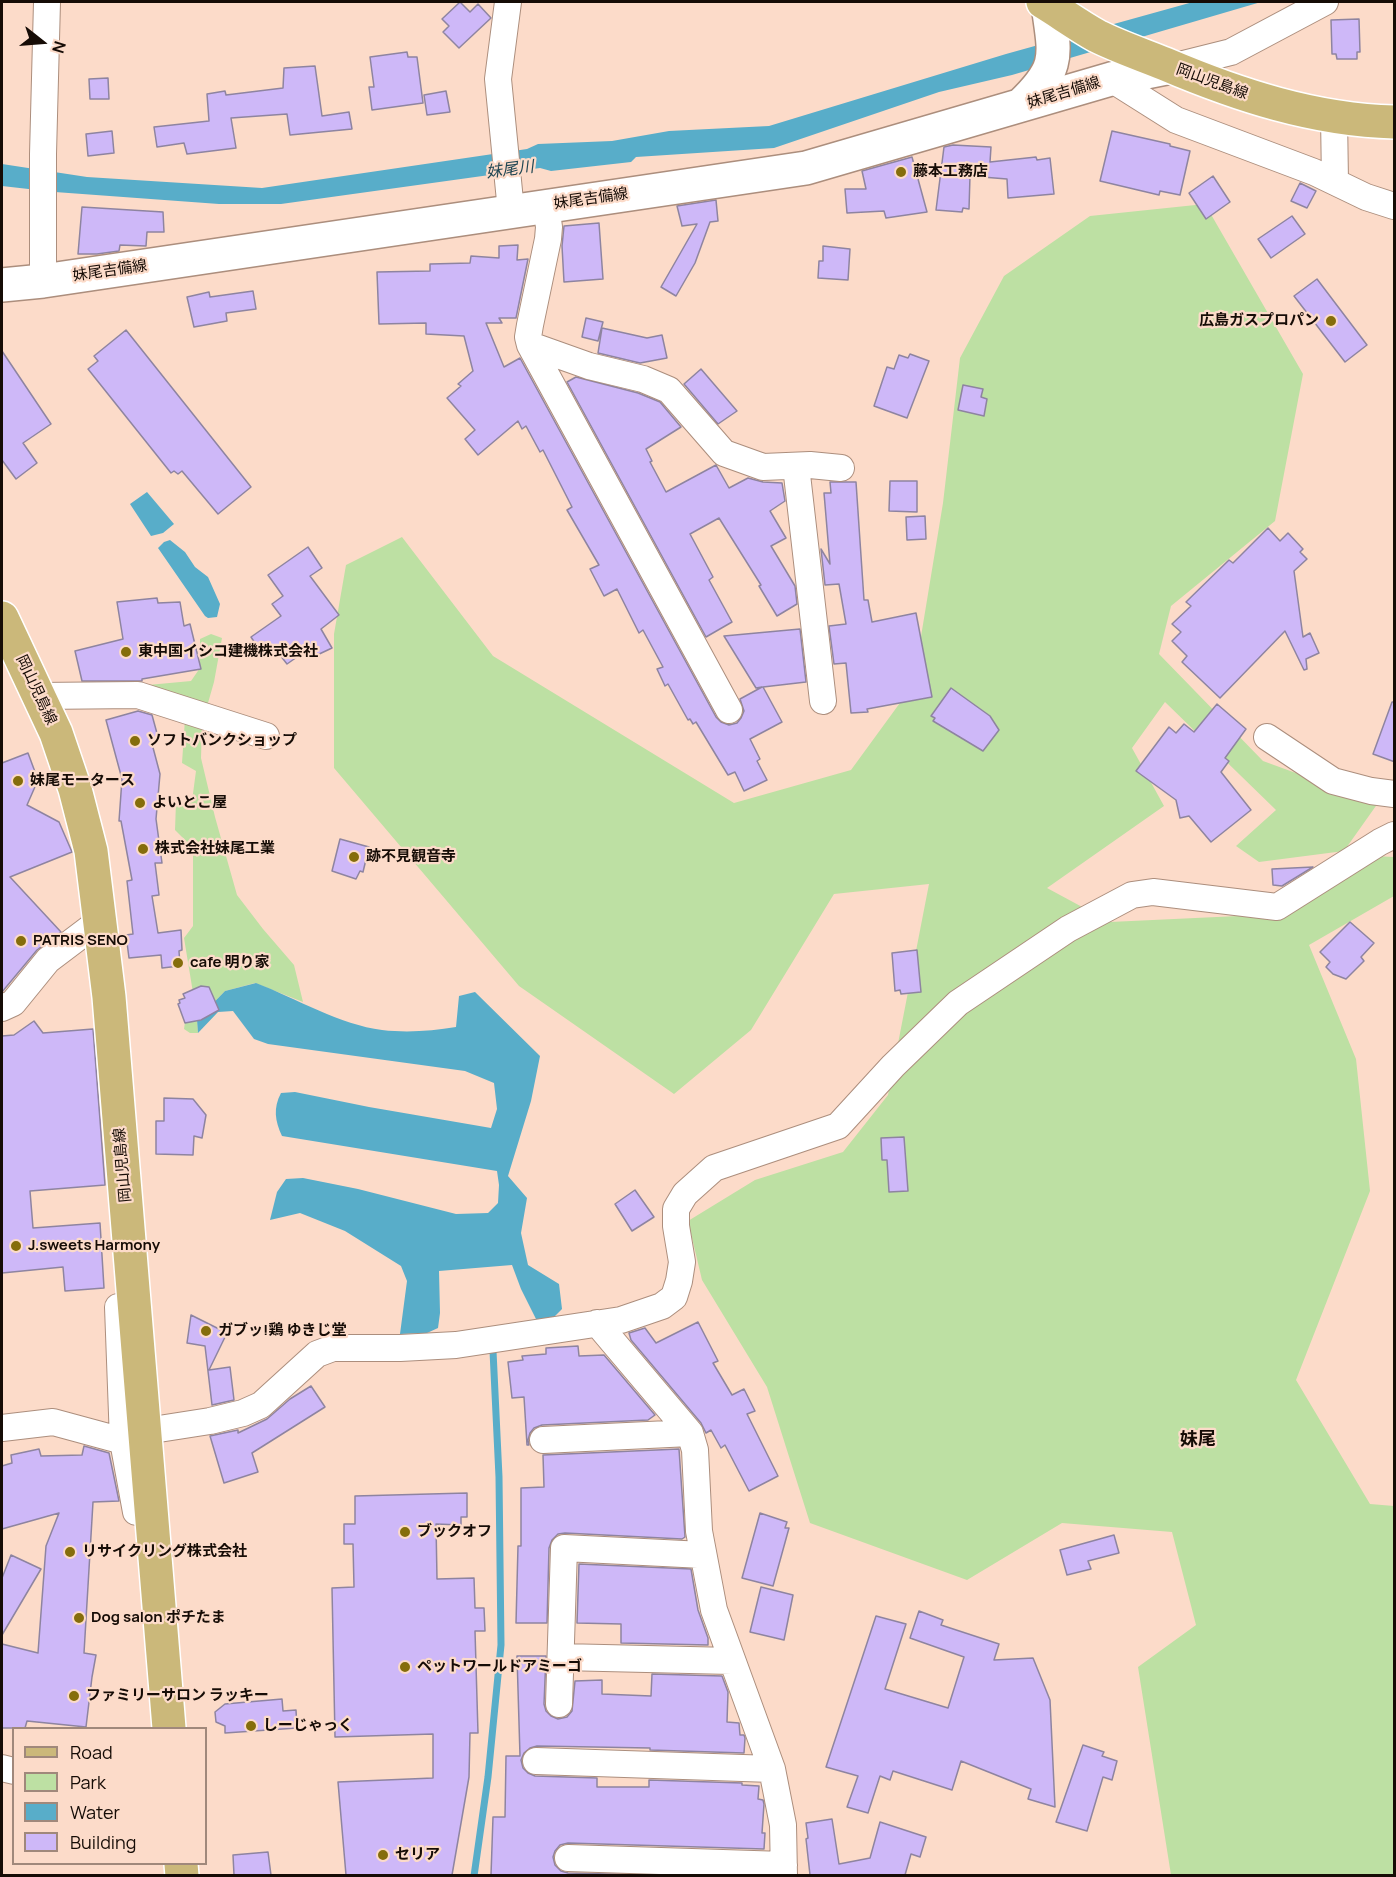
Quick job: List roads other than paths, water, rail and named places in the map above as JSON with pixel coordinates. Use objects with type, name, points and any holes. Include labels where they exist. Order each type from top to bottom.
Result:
[{"type":"main road","name":"岡山児島線","points":[[1046,3],[1098,36],[1236,93],[1334,116],[1367,122],[1395,123]]},
{"type":"main road","points":[[1021,105],[1041,86],[1053,60],[1054,46],[1046,3]]},
{"type":"main road","name":"妹尾吉備線","points":[[2,285],[43,281],[510,200],[546,206],[806,168],[1111,79],[1170,67]]},
{"type":"main road","name":"岡山児島線","points":[[2,618],[56,733],[75,789],[91,851],[109,997],[135,1304],[134,1436],[151,1511],[169,1727]]},
{"type":"street","points":[[43,281],[43,154],[47,2]]},
{"type":"street","points":[[508,2],[498,78],[510,200]]},
{"type":"street","points":[[1170,67],[1231,52],[1325,2]]},
{"type":"street","points":[[1111,79],[1176,120],[1335,182],[1366,197],[1395,206]]},
{"type":"street","points":[[1334,116],[1335,182]]},
{"type":"street","points":[[546,206],[548,239],[530,325],[528,337],[530,345],[729,710]]},
{"type":"street","points":[[530,345],[589,366],[643,379],[669,390],[724,453],[763,467],[840,468]]},
{"type":"street","points":[[796,466],[823,701]]},
{"type":"street","points":[[38,696],[138,695],[266,736]]},
{"type":"street","points":[[1267,737],[1333,781],[1395,795]]},
{"type":"street","points":[[2,1428],[53,1422],[82,1429],[134,1436],[243,1413],[261,1405],[317,1354],[333,1348],[456,1345],[621,1320],[662,1306],[674,1297],[679,1281],[682,1262],[676,1226],[676,1209],[685,1194],[714,1168],[838,1126],[893,1066],[958,1003],[1068,929],[1132,895],[1153,892],[1277,907],[1380,842],[1395,835]]},
{"type":"street","points":[[2,1008],[14,1003],[48,960],[100,920]]},
{"type":"street","points":[[568,1858],[784,1870],[783,1825],[772,1769],[714,1610],[699,1531],[695,1450],[690,1433],[597,1323]]},
{"type":"street","points":[[543,1440],[690,1433]]},
{"type":"street","points":[[559,1704],[564,1548],[704,1555]]},
{"type":"street","points":[[561,1657],[732,1661]]},
{"type":"street","points":[[536,1761],[772,1769]]},
{"type":"water","name":"妹尾川","points":[[1193,2],[1261,2],[1012,75],[939,92],[774,148],[636,157],[631,162],[551,171],[540,168],[281,204],[219,204],[2,186],[2,164],[87,177],[262,188],[527,149],[538,144],[612,141],[669,131],[769,126],[1006,54]]},
{"type":"water","points":[[147,492],[174,524],[163,533],[151,536],[130,504]]},
{"type":"water","points":[[170,540],[185,552],[195,567],[208,577],[220,604],[217,617],[205,616],[158,548]]},
{"type":"water","points":[[256,983],[350,1023],[382,1030],[401,1031],[456,1027],[459,996],[475,992],[540,1056],[531,1101],[508,1176],[527,1198],[521,1233],[528,1265],[559,1284],[562,1309],[549,1322],[538,1323],[512,1265],[439,1271],[438,1328],[427,1333],[400,1334],[407,1281],[401,1266],[345,1231],[300,1213],[270,1220],[277,1192],[286,1179],[303,1178],[358,1189],[456,1214],[488,1213],[498,1203],[497,1171],[282,1136],[276,1115],[281,1093],[295,1092],[491,1128],[497,1109],[494,1083],[465,1071],[268,1044],[254,1039],[233,1011],[218,1012],[198,1033],[197,1020],[225,991]]},
{"type":"waterway","points":[[474,1876],[488,1777],[501,1645],[499,1477],[493,1351]]},
{"type":"place","name":"藤本工務店","points":[[901,172]]},
{"type":"place","name":"広島ガスプロパン","points":[[1331,321]]},
{"type":"place","name":"東中国イシコ建機株式会社","points":[[126,652]]},
{"type":"place","name":"ソフトバンクショップ","points":[[135,741]]},
{"type":"place","name":"妹尾モータース","points":[[18,781]]},
{"type":"place","name":"よいとこ屋","points":[[140,803]]},
{"type":"place","name":"株式会社妹尾工業","points":[[143,849]]},
{"type":"place","name":"跡不見観音寺","points":[[354,857]]},
{"type":"place","name":"PATRIS SENO","points":[[21,941]]},
{"type":"place","name":"cafe 明り家","points":[[178,963]]},
{"type":"place","name":"J.sweets Harmony","points":[[16,1246]]},
{"type":"place","name":"ガブッ!鶏 ゆきじ堂","points":[[206,1331]]},
{"type":"place","name":"ブックオフ","points":[[405,1532]]},
{"type":"place","name":"リサイクリング株式会社","points":[[70,1552]]},
{"type":"place","name":"Dog salon ポチたま","points":[[79,1618]]},
{"type":"place","name":"ペットワールドアミーゴ","points":[[405,1667]]},
{"type":"place","name":"ファミリーサロン ラッキー","points":[[74,1696]]},
{"type":"place","name":"しーじゃっく","points":[[251,1726]]},
{"type":"place","name":"セリア","points":[[383,1855]]},
{"type":"district","name":"妹尾","points":[[1198,1440]]}]
